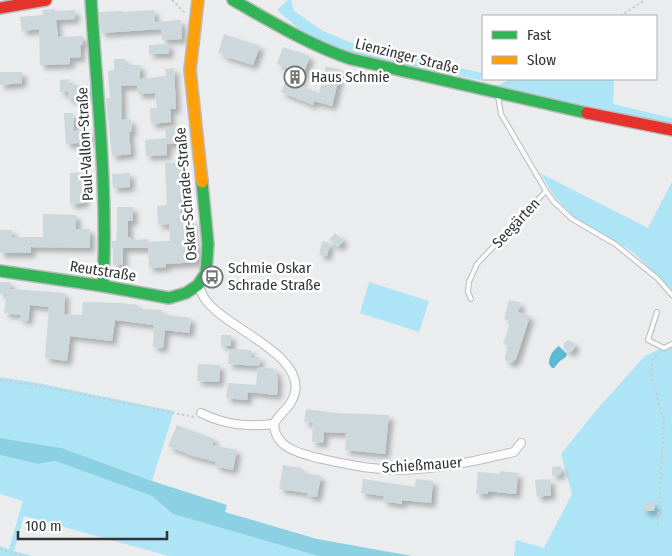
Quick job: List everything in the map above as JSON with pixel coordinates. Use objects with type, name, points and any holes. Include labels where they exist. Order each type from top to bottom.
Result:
[{"type":"street","points":[[0,8],[46,0]]},
{"type":"street","name":"Paul-Vallon-Straße","points":[[91,0],[105,226],[103,286]]},
{"type":"street","name":"Oskar-Schrade-Straße","points":[[198,0],[190,70],[208,244],[206,273],[198,285]]},
{"type":"street","name":"Lienzinger Straße","points":[[233,0],[301,39],[352,59],[498,94],[672,130]]},
{"type":"street","name":"Reutstraße","points":[[0,272],[103,286],[169,298],[186,293],[198,285]]},
{"type":"street","points":[[198,285],[205,300],[218,312],[286,362],[292,371],[295,382],[295,391],[291,403],[274,424],[245,426],[216,421],[201,413]]},
{"type":"street","name":"Schießmauer","points":[[274,424],[279,440],[296,452],[372,469],[425,468],[493,457],[514,452],[522,442]]},
{"type":"lane","name":"Seegärten","points":[[471,299],[468,292],[477,264],[546,191],[501,114],[498,94]]},
{"type":"lane","points":[[546,191],[572,220],[615,244],[657,278],[672,295]]},
{"type":"lane","points":[[657,312],[648,340],[664,348],[672,344]]},
{"type":"path","points":[[172,0],[191,20],[195,20]]},
{"type":"path","points":[[622,15],[644,0]]},
{"type":"path","points":[[658,524],[664,421],[651,374],[651,364],[653,358],[664,348]]},
{"type":"path","points":[[0,380],[35,385],[197,417],[201,413]]},
{"type":"path","points":[[0,549],[24,556]]},
{"type":"shaded area","points":[[288,0],[291,0],[294,11],[323,31],[352,43],[482,73],[480,80],[417,68],[341,50],[304,33],[277,10]]},
{"type":"shaded area","points":[[508,80],[614,80],[613,104],[672,118],[672,125],[497,86]]},
{"type":"shaded area","points":[[540,173],[648,228],[672,182],[672,290],[633,252],[574,217],[554,196]]},
{"type":"shaded area","points":[[369,282],[429,301],[419,332],[360,313]]},
{"type":"shaded area","points":[[672,343],[672,556],[514,556],[516,540],[544,548],[572,494],[561,454],[599,407],[645,356]]},
{"type":"shaded area","points":[[559,346],[567,354],[566,357],[552,368],[549,364],[550,358],[553,351]]},
{"type":"shaded area","points":[[0,377],[174,411],[152,481],[62,448],[0,438]]},
{"type":"shaded area","points":[[0,438],[62,448],[152,481],[227,505],[225,512],[317,539],[412,556],[318,556],[173,514],[152,496],[55,461],[38,464],[0,455]]},
{"type":"shaded area","points":[[0,455],[38,464],[55,461],[152,496],[173,514],[318,556],[169,556],[24,516],[14,551],[33,556],[0,556],[0,546],[9,549],[23,501],[0,494]]},
{"type":"building","points":[[54,9],[55,11],[75,10],[75,19],[56,20],[58,37],[83,36],[83,45],[80,45],[81,57],[70,58],[70,64],[40,65],[39,29],[22,31],[20,17],[43,15],[42,10]]},
{"type":"building","points":[[154,10],[155,22],[181,20],[182,39],[162,40],[161,29],[101,33],[99,12]]},
{"type":"building","points":[[224,34],[260,46],[253,65],[223,56],[223,53],[218,53]]},
{"type":"building","points":[[169,44],[169,54],[149,54],[149,45]]},
{"type":"building","name":"Haus Schmie","points":[[283,47],[310,56],[299,85],[319,93],[326,66],[341,70],[332,106],[314,101],[313,105],[281,92],[291,69],[277,64]]},
{"type":"building","points":[[114,59],[125,59],[125,65],[140,65],[140,79],[166,76],[165,69],[174,68],[176,109],[170,109],[171,122],[151,124],[150,108],[157,108],[155,93],[138,94],[137,85],[121,86],[122,120],[131,119],[132,132],[129,132],[131,154],[112,156],[106,98],[110,98],[108,71],[114,70]]},
{"type":"building","points":[[0,72],[22,72],[22,83],[0,85]]},
{"type":"building","points":[[69,79],[69,85],[87,85],[87,99],[68,99],[68,92],[60,92],[60,80]]},
{"type":"building","points":[[64,113],[73,113],[74,131],[89,130],[90,142],[66,144]]},
{"type":"building","points":[[165,127],[177,127],[178,143],[167,144],[167,155],[146,156],[145,140],[166,138]]},
{"type":"building","points":[[180,162],[183,194],[180,194],[181,221],[192,220],[197,262],[166,264],[166,267],[149,268],[148,242],[170,241],[169,224],[158,225],[157,206],[167,205],[165,163]]},
{"type":"building","points":[[84,172],[84,203],[70,204],[70,173]]},
{"type":"building","points":[[130,173],[130,187],[113,188],[112,174]]},
{"type":"building","points":[[117,207],[133,207],[133,221],[128,221],[128,237],[131,237],[131,240],[148,239],[148,248],[112,248],[112,241],[116,241]]},
{"type":"building","points":[[43,214],[76,215],[76,229],[90,229],[90,248],[31,247],[31,253],[0,253],[0,230],[12,230],[12,237],[43,237]]},
{"type":"building","points":[[335,233],[344,240],[338,247],[329,240]]},
{"type":"building","points":[[322,241],[330,243],[327,256],[319,255]]},
{"type":"building","points":[[113,248],[123,248],[123,265],[113,265]]},
{"type":"building","points":[[0,282],[10,282],[10,289],[65,293],[64,314],[82,315],[83,302],[121,303],[138,305],[138,309],[162,310],[161,314],[191,318],[189,333],[165,330],[163,348],[153,347],[154,325],[115,320],[112,341],[70,336],[67,361],[45,358],[49,307],[30,305],[28,321],[20,319],[21,315],[4,313],[7,294],[0,294]]},
{"type":"building","points":[[509,300],[521,303],[518,312],[530,316],[516,359],[511,363],[505,360],[508,346],[503,344],[511,321],[504,319]]},
{"type":"building","points":[[221,335],[231,335],[231,346],[221,346]]},
{"type":"building","points":[[567,341],[571,341],[574,346],[573,350],[567,351],[564,348],[564,344]]},
{"type":"building","points":[[229,349],[251,350],[251,357],[260,357],[259,366],[228,364]]},
{"type":"building","points":[[198,364],[220,365],[219,382],[197,381]]},
{"type":"building","points":[[258,367],[275,369],[278,380],[277,395],[248,392],[247,400],[226,398],[228,383],[256,385]]},
{"type":"building","points":[[306,409],[336,413],[389,415],[385,454],[345,450],[346,433],[324,432],[323,443],[312,442],[313,423],[304,422]]},
{"type":"building","points":[[177,425],[214,439],[212,445],[237,450],[233,470],[215,466],[216,462],[193,456],[168,446]]},
{"type":"building","points":[[283,465],[302,468],[301,472],[321,476],[317,497],[307,496],[308,493],[279,489]]},
{"type":"building","points":[[561,466],[561,475],[552,475],[552,467]]},
{"type":"building","points":[[500,471],[518,473],[516,494],[488,491],[488,494],[476,494],[478,472],[500,474]]},
{"type":"building","points":[[363,479],[415,487],[416,479],[433,481],[431,503],[402,500],[402,504],[383,501],[384,496],[361,493]]},
{"type":"building","points":[[550,479],[551,495],[537,497],[535,480]]},
{"type":"building","points":[[643,502],[655,502],[654,511],[643,511]]},
{"type":"traffic: fast","points":[[91,0],[103,178],[103,286]]},
{"type":"traffic: fast","points":[[233,0],[305,40],[351,59],[587,113]]},
{"type":"traffic: fast","points":[[0,271],[169,298],[186,293],[198,285],[206,273],[208,244],[202,182]]},
{"type":"traffic: slow","points":[[198,0],[190,70],[202,182]]},
{"type":"traffic: jam","points":[[0,8],[46,0]]},
{"type":"traffic: jam","points":[[587,113],[672,130]]},
{"type":"place","name":"Haus Schmie","points":[[295,77]]},
{"type":"place","name":"Schmie Oskar Schrade Straße","points":[[212,277]]}]
